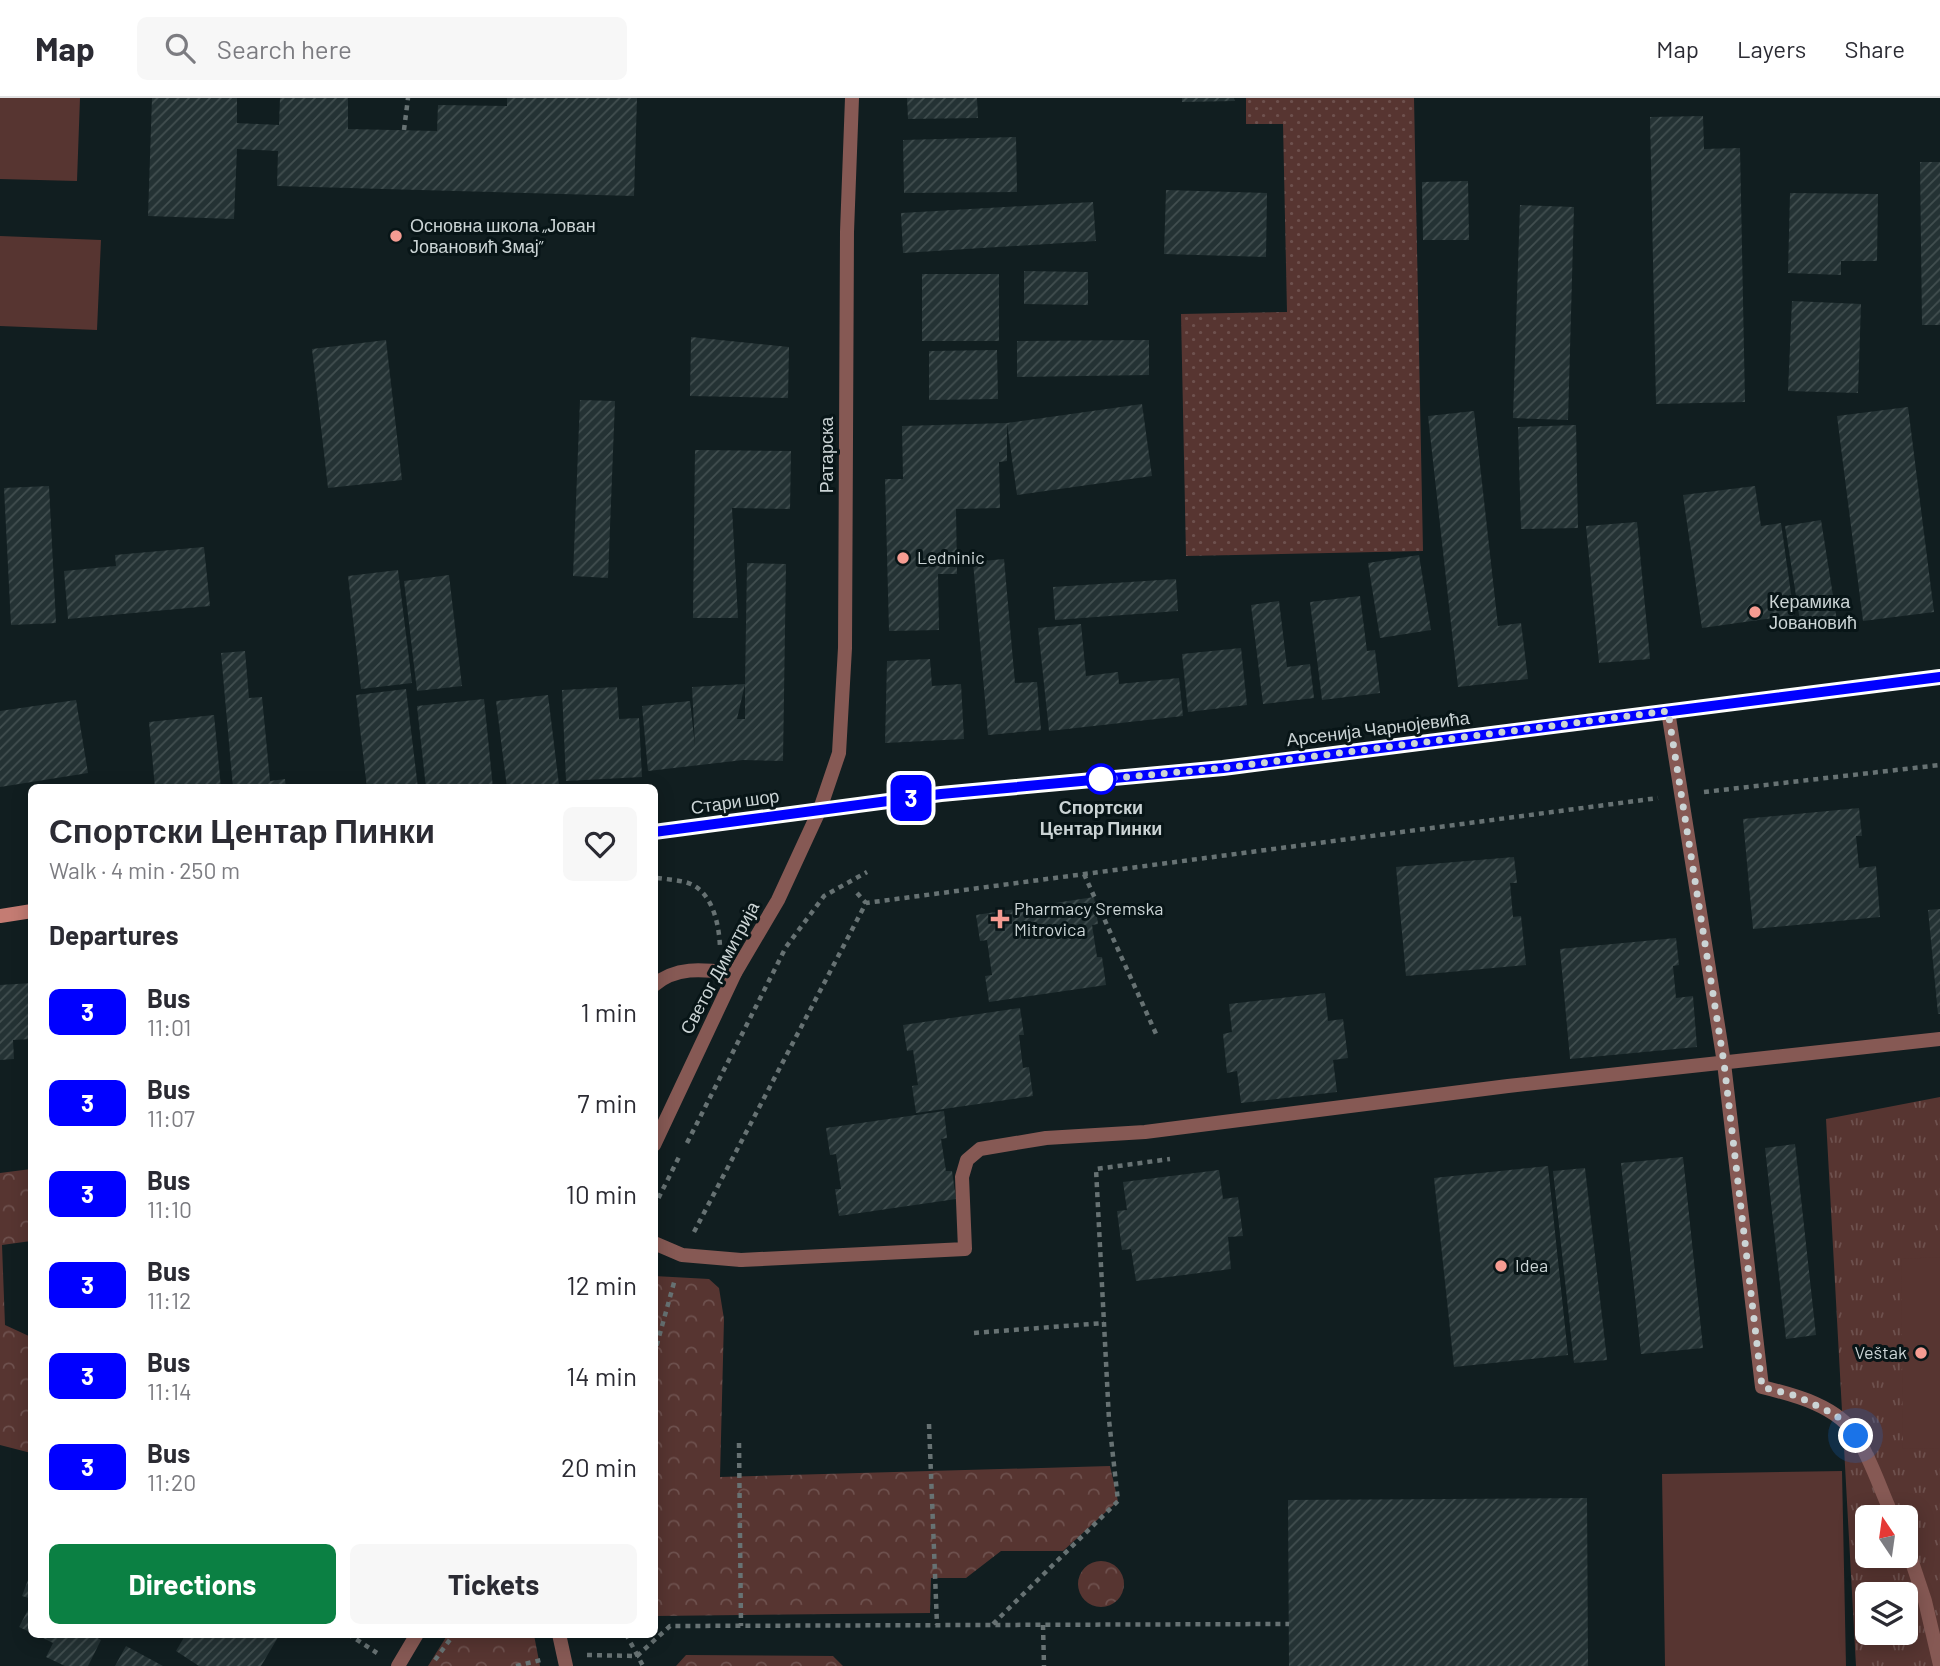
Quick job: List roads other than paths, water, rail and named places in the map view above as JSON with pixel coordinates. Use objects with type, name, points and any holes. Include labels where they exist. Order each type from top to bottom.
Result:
[{"type":"main road","name":"Арсенија Чарнојевића","points":[[820,809],[941,794],[1223,768],[1940,677]]},
{"type":"main road","name":"Стари шор","points":[[658,831],[820,809]]},
{"type":"main road","points":[[0,916],[28,912]]},
{"type":"street","name":"Ратарска","points":[[820,809],[839,753],[845,648],[846,232],[852,98]]},
{"type":"street","points":[[1668,711],[1724,1063],[1762,1387],[1797,1396],[1836,1415],[1856,1436],[1888,1505]]},
{"type":"street","name":"Светог Димитрија","points":[[658,1137],[735,973],[778,900],[820,809]]},
{"type":"street","points":[[658,982],[665,976],[696,969],[735,973]]},
{"type":"street","points":[[658,1245],[682,1255],[741,1260],[965,1249],[962,1177],[967,1160],[980,1149],[990,1146],[1045,1138],[1145,1132],[1508,1086],[1940,1039]]},
{"type":"street","points":[[1914,1568],[1940,1665]]},
{"type":"street","points":[[398,1666],[415,1638]]},
{"type":"street","points":[[560,1638],[565,1660]]},
{"type":"place","name":"Основна школа „Јован Јовановић Змај”","points":[[396,236]]},
{"type":"place","name":"Ledninic","points":[[903,558]]},
{"type":"place","name":"Керамика Јовановић","points":[[1755,612]]},
{"type":"place","name":"Спортски Центар Пинки","points":[[1101,779]]},
{"type":"place","name":"Pharmacy Sremska Mitrovica","points":[[1000,919]]},
{"type":"place","name":"Idea","points":[[1501,1266]]},
{"type":"place","name":"Veštak","points":[[1921,1353]]}]
